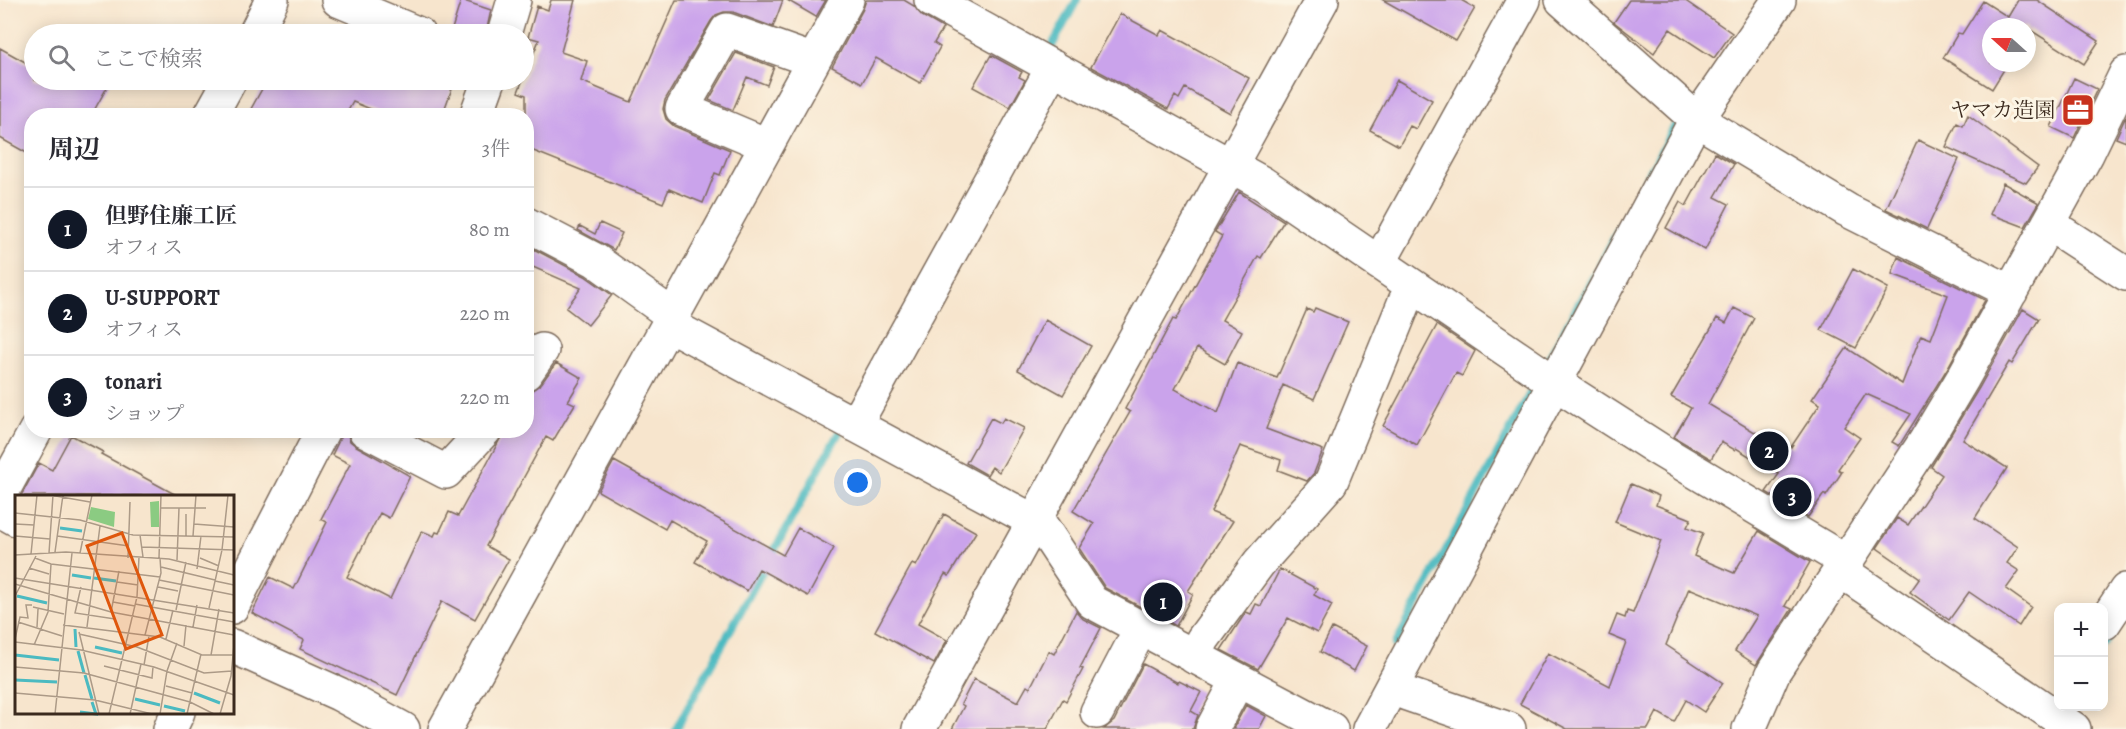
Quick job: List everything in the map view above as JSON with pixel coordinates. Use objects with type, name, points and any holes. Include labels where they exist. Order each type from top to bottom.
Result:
[{"type":"street","points":[[260,24],[272,0]]},
{"type":"street","points":[[338,0],[395,24]]},
{"type":"street","points":[[507,24],[514,0]]},
{"type":"street","points":[[445,729],[847,0]]},
{"type":"street","points":[[932,0],[1262,183],[1555,383],[1658,449],[1835,555],[1850,577],[2074,729]]},
{"type":"street","points":[[919,729],[1322,0]]},
{"type":"street","points":[[1379,263],[1524,0]]},
{"type":"street","points":[[1562,0],[1697,120],[1847,210],[2011,292]]},
{"type":"street","points":[[1369,729],[1697,120],[1779,0]]},
{"type":"street","points":[[767,145],[682,109],[727,30],[812,62]]},
{"type":"street","points":[[855,425],[1053,67]]},
{"type":"street","points":[[1749,729],[1774,672],[1938,420],[2087,154],[2126,73]]},
{"type":"street","points":[[214,108],[224,90]]},
{"type":"street","points":[[479,108],[485,90]]},
{"type":"street","points":[[2049,224],[2126,274]]},
{"type":"street","points":[[534,228],[595,260],[661,309],[670,320],[855,425],[1041,525],[1092,602],[1331,729]]},
{"type":"street","points":[[1194,657],[1203,639],[1259,563],[1331,482],[1405,301],[1414,287]]},
{"type":"street","points":[[0,496],[32,438]]},
{"type":"street","points":[[234,603],[319,438]]},
{"type":"street","points":[[380,438],[446,472],[478,438]]},
{"type":"street","points":[[0,510],[15,518]]},
{"type":"street","points":[[2108,616],[2126,590]]},
{"type":"street","points":[[1096,712],[1141,628]]},
{"type":"street","points":[[234,647],[339,694],[403,729]]},
{"type":"street","points":[[1212,729],[1238,680]]},
{"type":"street","points":[[1392,686],[1407,694],[1507,729]]},
{"type":"street","points":[[170,729],[177,714]]},
{"type":"building","points":[[461,0],[491,10],[488,24],[454,24]]},
{"type":"building","points":[[551,0],[575,0],[561,52],[587,61],[581,81],[631,102],[676,0],[783,0],[773,27],[733,12],[716,15],[665,100],[663,109],[666,119],[674,126],[730,150],[720,175],[715,173],[703,203],[669,189],[663,203],[534,151],[534,108],[526,108],[526,95],[518,92],[519,90],[534,90],[534,52],[539,40],[534,39],[534,24],[532,24],[537,6],[548,10]]},
{"type":"building","points":[[787,0],[826,0],[816,17]]},
{"type":"building","points":[[866,0],[904,0],[914,6],[922,16],[943,28],[934,43],[940,47],[920,83],[876,58],[862,83],[832,67]]},
{"type":"building","points":[[1383,0],[1461,0],[1475,8],[1456,41]]},
{"type":"building","points":[[1629,0],[1684,0],[1732,33],[1714,58],[1670,29],[1654,53],[1614,22]]},
{"type":"building","points":[[2018,0],[2037,0],[2099,41],[2084,64],[2036,33],[2036,18],[1982,18],[1982,72],[2002,72],[1992,89],[1943,58],[1958,33],[1962,34],[1983,1],[2008,17]]},
{"type":"building","points":[[1120,14],[1159,35],[1162,30],[1249,78],[1230,113],[1185,88],[1179,99],[1175,96],[1168,109],[1091,67]]},
{"type":"building","points":[[0,48],[24,61],[24,90],[105,90],[95,108],[24,108],[24,152],[0,138]]},
{"type":"building","points":[[736,53],[774,67],[767,85],[747,77],[733,110],[709,100]]},
{"type":"building","points":[[991,55],[1022,72],[1019,77],[1025,80],[1010,107],[973,87]]},
{"type":"building","points":[[2074,78],[2097,89],[2074,138],[2051,127]]},
{"type":"building","points":[[1397,80],[1432,100],[1416,129],[1410,126],[1399,146],[1370,130]]},
{"type":"building","points":[[261,90],[451,90],[445,108],[368,108],[353,102],[350,108],[251,108]]},
{"type":"building","points":[[1968,115],[2038,167],[2026,183],[1946,147],[1957,123],[1963,126]]},
{"type":"building","points":[[2126,116],[2126,142],[2116,138]]},
{"type":"building","points":[[1918,140],[1959,159],[1927,229],[1886,209]]},
{"type":"building","points":[[1715,153],[1734,164],[1715,197],[1729,204],[1705,250],[1666,228],[1680,202],[1686,206]]},
{"type":"building","points":[[2003,183],[2039,203],[2025,227],[1990,214]]},
{"type":"building","points":[[1239,192],[1284,221],[1261,258],[1258,256],[1222,320],[1242,331],[1225,364],[1197,348],[1175,389],[1218,413],[1237,363],[1277,378],[1307,309],[1313,312],[1315,308],[1348,322],[1314,399],[1283,385],[1266,429],[1323,450],[1314,473],[1307,481],[1278,470],[1281,460],[1240,446],[1211,512],[1233,521],[1188,591],[1193,594],[1176,626],[1105,588],[1079,548],[1094,524],[1073,511],[1130,412],[1125,409],[1173,319],[1176,320],[1222,236],[1215,232]]},
{"type":"building","points":[[600,223],[622,233],[614,250],[578,230],[580,226],[595,234]]},
{"type":"building","points":[[534,249],[585,276],[612,295],[588,325],[566,308],[581,288],[534,267]]},
{"type":"building","points":[[1898,257],[1985,300],[1947,369],[1899,446],[1892,442],[1911,414],[1866,394],[1844,427],[1860,438],[1838,469],[1842,472],[1808,517],[1766,492],[1779,474],[1736,448],[1735,450],[1721,442],[1711,459],[1674,437],[1691,408],[1671,397],[1717,318],[1726,323],[1734,308],[1754,318],[1708,404],[1763,437],[1766,433],[1791,447],[1820,404],[1812,399],[1847,348],[1902,384],[1921,335],[1931,339],[1948,295],[1892,274]]},
{"type":"building","points":[[1853,269],[1888,288],[1856,348],[1821,330]]},
{"type":"building","points":[[2023,309],[2039,319],[2012,364],[2009,362],[1963,440],[2007,468],[1975,518],[2018,547],[2007,563],[2019,571],[2006,589],[2031,607],[2019,626],[1969,592],[1949,620],[1910,592],[1920,578],[1877,548],[1897,518],[1908,525],[1942,475],[1931,467]]},
{"type":"building","points":[[1045,320],[1091,346],[1063,395],[1018,370]]},
{"type":"building","points":[[1437,325],[1475,351],[1462,376],[1456,373],[1417,445],[1383,426]]},
{"type":"building","points":[[556,363],[582,378],[568,401],[575,404],[553,441],[546,437],[486,546],[509,559],[475,619],[442,601],[397,695],[300,649],[304,640],[252,613],[270,577],[294,589],[327,522],[321,519],[350,464],[332,455],[340,438],[349,438],[356,446],[410,476],[389,518],[380,513],[347,577],[390,599],[422,531],[434,536],[436,532],[439,533],[449,512],[458,516],[501,438],[534,438],[534,389],[541,384]]},
{"type":"building","points":[[991,418],[1001,423],[1004,418],[1024,428],[999,472],[992,467],[987,475],[966,463]]},
{"type":"building","points":[[69,438],[77,438],[176,495],[22,495],[39,463],[52,470]]},
{"type":"building","points":[[614,461],[783,555],[798,528],[834,548],[808,596],[759,569],[747,591],[695,562],[707,541],[670,520],[665,529],[598,491]]},
{"type":"building","points":[[1631,484],[1659,496],[1656,505],[1691,519],[1687,527],[1703,533],[1694,556],[1734,573],[1759,531],[1810,562],[1785,606],[1792,609],[1756,665],[1735,651],[1757,616],[1689,588],[1666,645],[1723,683],[1704,712],[1686,700],[1674,722],[1657,712],[1648,729],[1567,729],[1520,704],[1548,653],[1610,686],[1626,642],[1609,635],[1617,615],[1625,618],[1627,611],[1633,613],[1661,541],[1615,522]]},
{"type":"building","points":[[944,514],[976,532],[949,576],[945,574],[918,624],[947,640],[934,664],[875,631],[912,564],[916,566]]},
{"type":"building","points":[[1280,569],[1317,589],[1314,595],[1332,605],[1317,633],[1288,618],[1258,669],[1221,650],[1246,612],[1251,614],[1256,604],[1261,606]]},
{"type":"building","points":[[1076,611],[1083,619],[1101,628],[1066,701],[1063,699],[1047,729],[952,729],[964,706],[961,704],[974,679],[1018,702],[1027,686],[1030,688],[1049,651],[1054,654]]},
{"type":"building","points":[[1332,628],[1367,646],[1354,671],[1320,652]]},
{"type":"building","points":[[1143,664],[1178,683],[1179,681],[1201,692],[1191,711],[1198,715],[1193,729],[1104,729],[1114,721]]},
{"type":"building","points":[[1246,705],[1266,716],[1259,729],[1233,729]]},
{"type":"waterway","points":[[1047,55],[1077,0]]},
{"type":"waterway","points":[[1548,360],[1677,122]]},
{"type":"waterway","points":[[1395,645],[1534,386]]},
{"type":"waterway","points":[[676,729],[842,427]]},
{"type":"waterway","points":[[2108,639],[2114,630]]},
{"type":"place","name":"ヤマカ造園","points":[[2078,110]]},
{"type":"place","name":"U-SUPPORT","points":[[1769,451]]},
{"type":"place","name":"tonari","points":[[1792,497]]},
{"type":"place","name":"但野住廉工匠","points":[[1163,602]]}]
